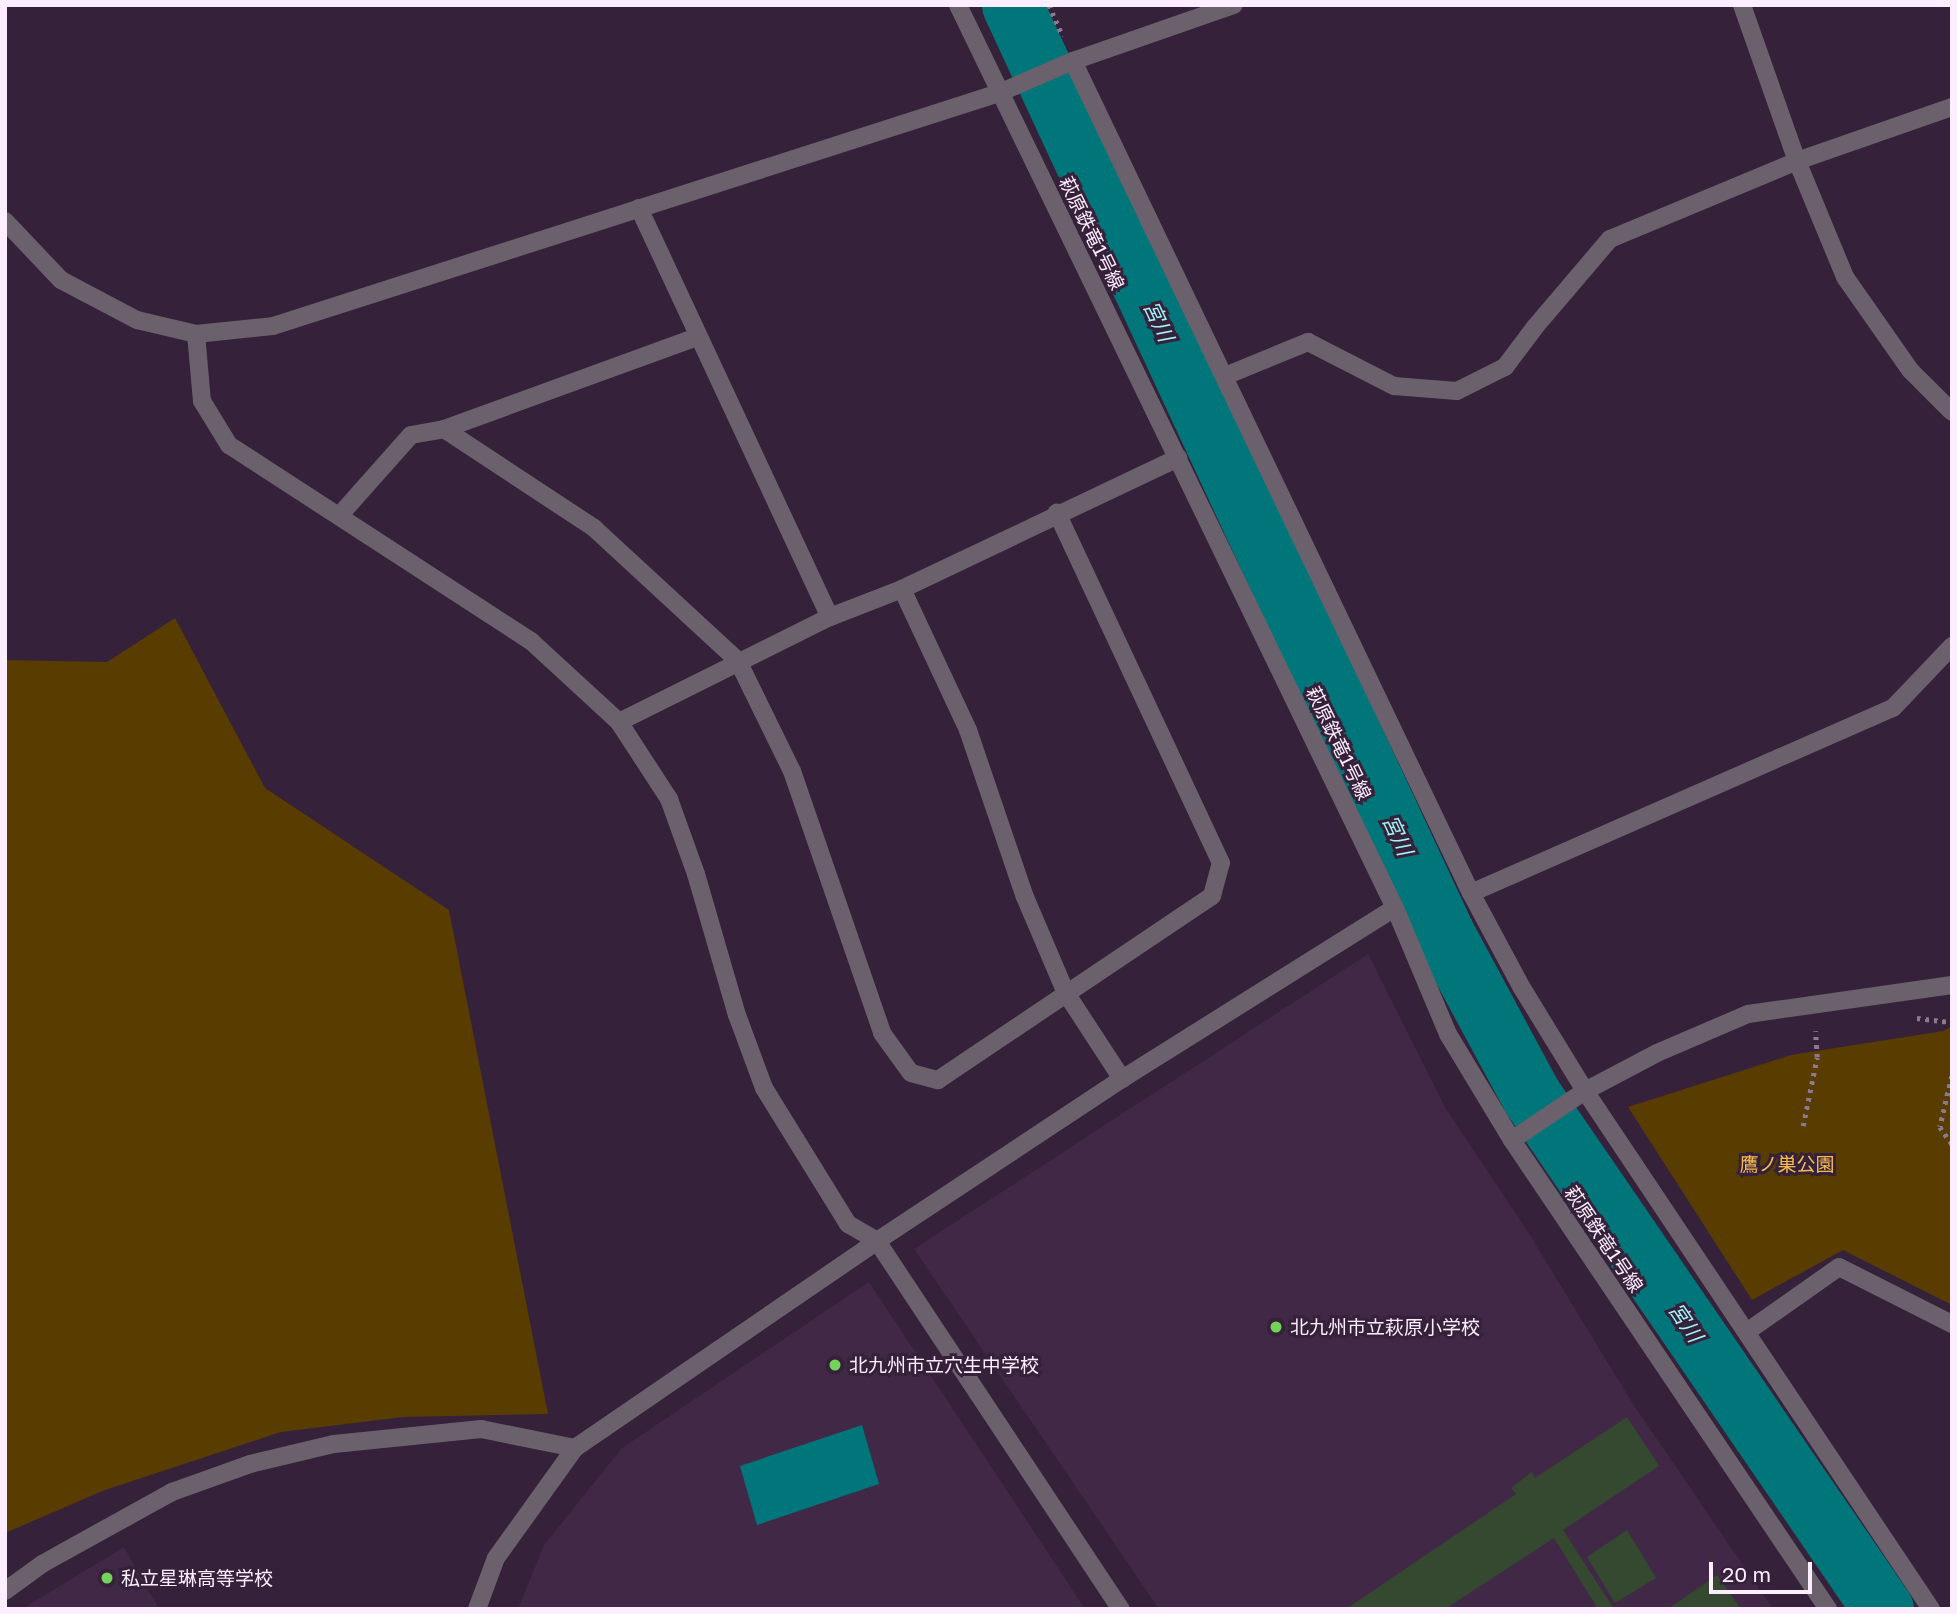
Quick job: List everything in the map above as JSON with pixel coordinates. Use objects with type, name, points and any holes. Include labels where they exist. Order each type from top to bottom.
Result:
[{"type":"street","name":"萩原鉄竜1号線","points":[[958,5],[1395,908],[1448,1034],[1512,1140],[1828,1609]]},
{"type":"street","points":[[5,221],[61,280],[137,320],[196,334],[273,326],[999,93],[1073,61],[1234,5]]},
{"type":"street","points":[[1742,5],[1797,161],[1845,277],[1909,370],[1952,412]]},
{"type":"street","points":[[1073,61],[1471,892],[1522,988],[1585,1091],[1748,1331],[1931,1609]]},
{"type":"street","points":[[1225,376],[1308,342],[1394,386],[1457,391],[1505,368],[1535,327],[1610,239],[1797,161],[1952,107]]},
{"type":"street","points":[[639,208],[830,617]]},
{"type":"street","points":[[196,334],[202,401],[229,445],[532,642],[619,722],[669,799],[696,874],[737,1015],[764,1088],[848,1224],[877,1241],[1121,1609]]},
{"type":"street","points":[[339,516],[411,435],[444,429],[697,337]]},
{"type":"street","points":[[444,429],[594,528],[738,661],[792,771],[882,1033],[911,1073],[938,1080],[1212,896],[1220,863],[1057,513]]},
{"type":"street","points":[[619,722],[830,617],[902,589],[1057,513],[1178,458]]},
{"type":"street","points":[[902,589],[968,730],[1025,897],[1066,993],[1122,1079]]},
{"type":"street","points":[[1471,892],[1893,708],[1952,646]]},
{"type":"street","points":[[477,1609],[496,1558],[575,1448],[877,1241],[1122,1079],[1395,908]]},
{"type":"street","points":[[1512,1140],[1585,1091],[1657,1053],[1748,1014],[1952,985]]},
{"type":"street","points":[[1748,1331],[1839,1266],[1952,1324]]},
{"type":"street","points":[[5,1591],[42,1564],[172,1492],[250,1464],[334,1444],[481,1429],[575,1448]]},
{"type":"path","points":[[1049,5],[1073,61]]},
{"type":"path","points":[[1803,1126],[1817,1057],[1813,1004]]},
{"type":"path","points":[[1952,1076],[1940,1127],[1952,1144]]},
{"type":"shaded area","name":"北九州市立萩原小学校","points":[[1368,954],[1446,1109],[1528,1232],[1633,1404],[1773,1609],[1159,1609],[914,1249]]},
{"type":"shaded area","name":"北九州市立穴生中学校","points":[[869,1282],[1085,1609],[518,1609],[544,1545],[622,1448]]},
{"type":"shaded area","points":[[862,1425],[879,1484],[757,1525],[740,1466]]},
{"type":"shaded area","name":"私立星琳高等学校","points":[[124,1547],[159,1609],[22,1609]]},
{"type":"green space","points":[[175,618],[265,788],[449,910],[548,1414],[403,1417],[281,1432],[105,1490],[5,1533],[5,660],[107,662]]},
{"type":"green space","name":"鷹ノ巣公園","points":[[1952,1026],[1952,1305],[1843,1250],[1752,1300],[1628,1107],[1791,1055],[1943,1031]]},
{"type":"building","points":[[1627,1417],[1659,1466],[1563,1530],[1614,1609],[1598,1609],[1554,1538],[1445,1609],[1346,1609],[1516,1494],[1511,1488],[1532,1472],[1535,1478]]},
{"type":"building","points":[[1627,1530],[1656,1578],[1615,1603],[1587,1557]]},
{"type":"building","points":[[1717,1575],[1741,1609],[1668,1609]]},
{"type":"waterway","name":"宮川","points":[[1012,5],[1443,932],[1532,1097],[1883,1609]]},
{"type":"place","name":"北九州市立萩原小学校","points":[[1276,1327]]},
{"type":"place","name":"北九州市立穴生中学校","points":[[835,1365]]},
{"type":"place","name":"私立星琳高等学校","points":[[107,1578]]}]
